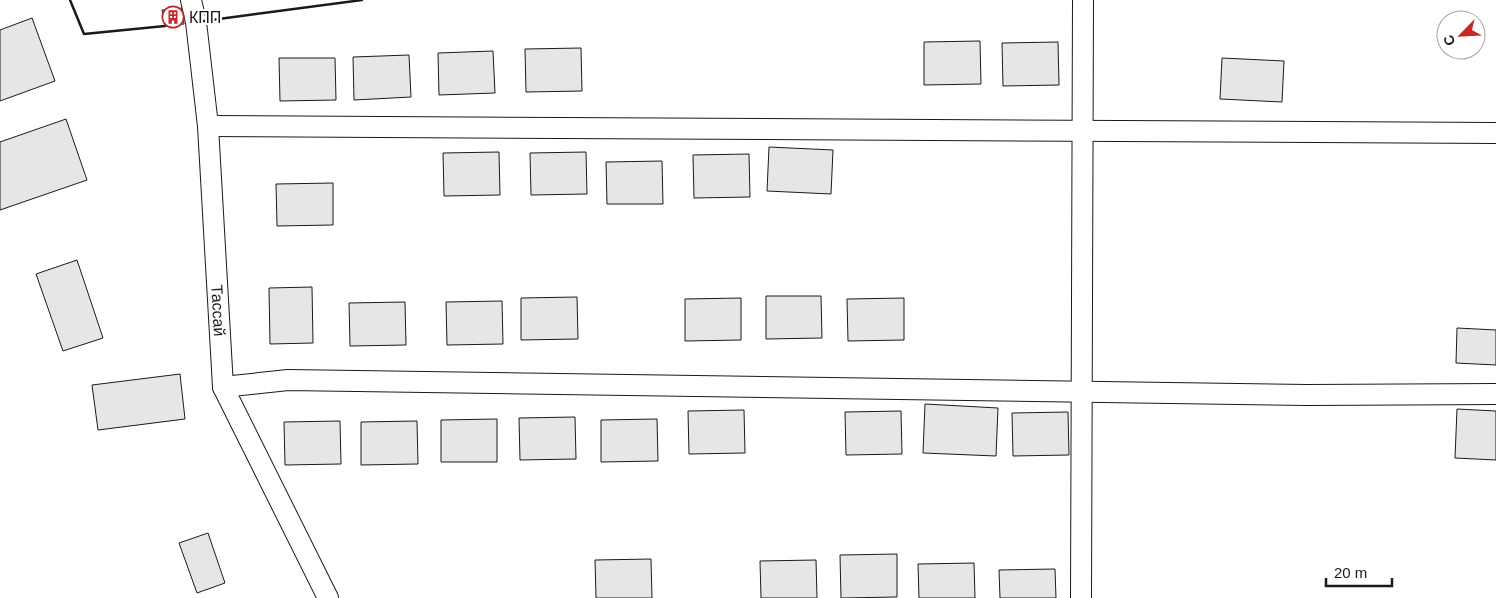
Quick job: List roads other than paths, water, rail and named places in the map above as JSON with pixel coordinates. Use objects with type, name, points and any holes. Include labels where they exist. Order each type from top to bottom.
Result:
[{"type":"street","name":"Тассай","points":[[191,0],[196,22],[208,126],[223,387],[328,598]]},
{"type":"street","points":[[1081,598],[1083,0]]},
{"type":"street","points":[[208,126],[1496,133]]},
{"type":"street","points":[[223,387],[288,380],[1308,395],[1496,394]]},
{"type":"place","name":"КПП","points":[[173,17]]}]
